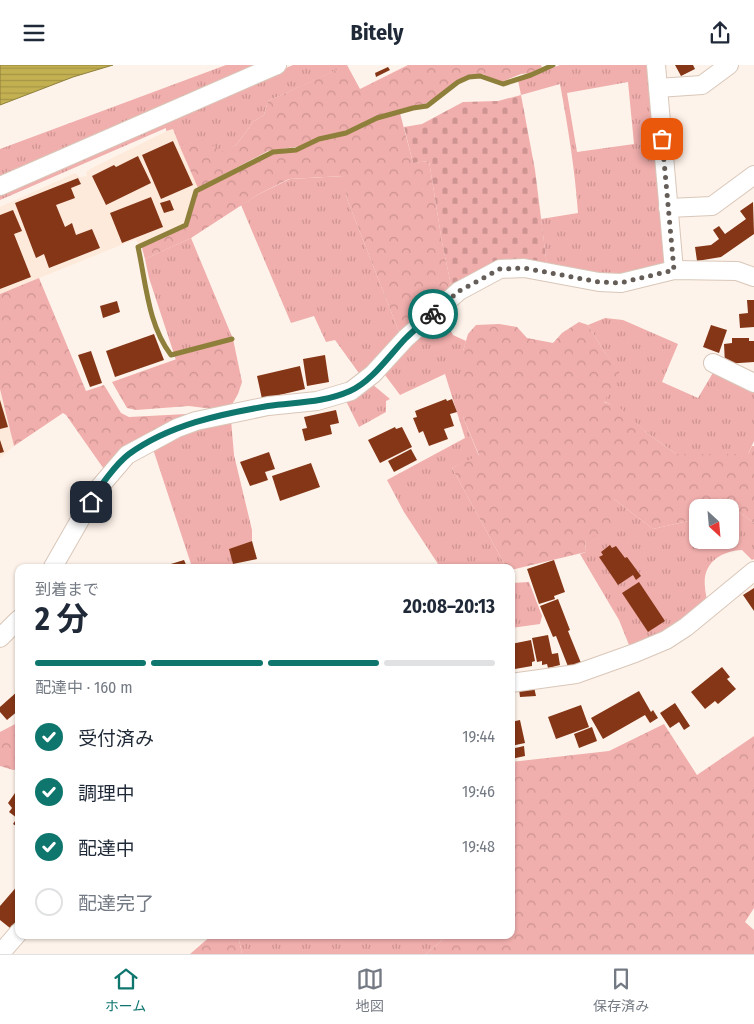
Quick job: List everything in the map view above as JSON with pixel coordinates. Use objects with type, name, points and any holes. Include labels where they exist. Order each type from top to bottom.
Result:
[{"type":"street","points":[[0,186],[277,65]]},
{"type":"street","points":[[656,65],[674,270]]},
{"type":"street","points":[[658,88],[702,85],[729,65]]},
{"type":"street","points":[[668,208],[712,206],[754,175]]},
{"type":"street","points":[[55,564],[97,490],[127,455],[170,432],[196,421],[268,406],[316,401],[351,391],[372,375],[406,338],[459,291],[500,269],[524,268],[599,282],[620,283],[674,270],[737,271],[754,277]]},
{"type":"street","points":[[713,363],[754,383]]},
{"type":"street","points":[[515,682],[576,674],[666,640],[686,627],[754,571]]},
{"type":"street","points":[[0,637],[15,623]]},
{"type":"street","points":[[0,954],[15,937]]},
{"type":"shaded area","points":[[0,65],[113,65],[73,77],[0,105]]},
{"type":"shaded area","points":[[173,128],[198,188],[193,193],[185,224],[139,246],[136,239],[0,294],[0,207],[75,173],[80,177],[87,176],[86,172],[92,168]]},
{"type":"shaded area","points":[[0,389],[14,446],[0,458]]},
{"type":"green space","points":[[226,65],[262,65],[0,179],[0,149]]},
{"type":"green space","points":[[293,65],[348,65],[268,101],[264,115],[254,121],[236,145],[222,152],[199,139],[180,147],[173,129],[166,131],[166,128],[0,200],[0,193]]},
{"type":"green space","points":[[347,65],[360,89],[408,65],[541,65],[542,67],[531,73],[521,74],[501,82],[482,74],[467,76],[425,104],[374,117],[343,132],[319,138],[302,146],[268,151],[198,188],[180,147],[199,138],[222,151],[236,145],[254,121],[264,115],[268,101]]},
{"type":"green space","points":[[560,65],[650,65],[666,259],[663,265],[619,277],[547,266],[541,219],[578,213],[568,132],[560,84],[521,95],[518,80]],"holes":[[[628,82],[634,144],[577,152],[567,93]]]},
{"type":"green space","points":[[521,95],[535,170],[547,266],[533,264],[452,290],[429,161],[413,163],[404,127],[422,124],[463,102],[498,101]]},
{"type":"green space","points":[[400,113],[413,163],[429,161],[452,290],[401,337],[347,199],[343,176],[289,179],[257,195],[191,238],[145,259],[143,246],[188,225],[196,194],[199,191],[272,154],[297,151],[322,140],[350,133],[378,119]]},
{"type":"green space","points":[[344,176],[347,199],[401,337],[361,376],[335,340],[326,342],[314,316],[291,323],[241,205],[290,179]]},
{"type":"green space","points":[[191,238],[233,339],[176,360],[149,278],[145,259]]},
{"type":"green space","points":[[39,278],[86,391],[104,385],[121,413],[129,417],[200,415],[106,472],[63,413],[14,446],[0,389],[0,294]]},
{"type":"green space","points":[[441,312],[453,335],[466,341],[463,351],[463,417],[479,456],[452,468],[504,564],[438,564],[404,512],[387,480],[465,438],[445,374],[400,395],[382,371]]},
{"type":"green space","points":[[605,318],[623,320],[678,344],[662,382],[698,398],[714,371],[754,390],[754,441],[748,454],[676,454],[647,433],[619,408],[603,401],[619,371],[605,353],[588,325]]},
{"type":"green space","points":[[579,322],[588,325],[605,353],[620,371],[604,402],[619,407],[647,433],[676,454],[748,454],[752,446],[754,446],[754,523],[739,512],[739,499],[689,499],[689,521],[653,529],[614,499],[612,528],[585,540],[586,552],[515,569],[515,564],[504,564],[452,468],[479,455],[463,417],[463,351],[468,334],[476,325],[499,324],[517,327],[527,338],[553,343],[562,333]]},
{"type":"green space","points":[[233,339],[242,382],[230,408],[221,410],[189,406],[136,410],[127,408],[112,382]]},
{"type":"green space","points":[[372,384],[390,399],[386,401],[386,412],[359,427],[345,399]]},
{"type":"green space","points":[[231,420],[234,455],[252,530],[252,541],[230,549],[233,564],[191,564],[152,446],[181,431]]},
{"type":"green space","points":[[614,499],[653,529],[689,521],[689,549],[739,549],[739,512],[754,523],[754,559],[752,560],[742,550],[727,553],[714,560],[707,571],[705,579],[707,603],[684,622],[631,650],[619,620],[580,554],[586,552],[585,540]]},
{"type":"green space","points":[[529,582],[542,616],[540,624],[515,627],[515,583]]},
{"type":"green space","points":[[15,724],[15,770],[0,766],[0,732]]},
{"type":"green space","points":[[664,724],[697,775],[754,736],[754,908],[745,922],[754,930],[754,954],[426,954],[443,939],[515,939],[515,762],[609,751]]},
{"type":"green space","points":[[207,939],[239,939],[242,954],[190,954]]},
{"type":"green space","points":[[239,939],[443,939],[426,954],[242,954]]},
{"type":"building","points":[[675,65],[693,65],[695,69],[681,76]]},
{"type":"building","points":[[388,67],[390,70],[376,77],[375,73]]},
{"type":"building","points":[[173,141],[193,185],[161,199],[142,155]]},
{"type":"building","points":[[138,156],[151,183],[106,205],[92,176]]},
{"type":"building","points":[[78,178],[81,184],[71,188],[75,198],[56,205],[65,227],[72,223],[76,235],[92,229],[100,248],[49,268],[44,254],[36,258],[15,203]]},
{"type":"building","points":[[151,197],[163,227],[122,243],[110,213]]},
{"type":"building","points":[[170,200],[174,210],[164,213],[160,203]]},
{"type":"building","points":[[753,202],[754,234],[721,257],[697,261],[695,247],[711,245],[719,239],[713,230],[719,226],[725,234],[746,219],[740,211]]},
{"type":"building","points":[[13,210],[22,231],[14,234],[31,277],[0,289],[0,215]]},
{"type":"building","points":[[747,300],[754,300],[754,327],[740,328],[739,314],[748,313]]},
{"type":"building","points":[[117,301],[120,312],[103,318],[100,306]]},
{"type":"building","points":[[711,325],[727,330],[719,353],[703,347]]},
{"type":"building","points":[[154,334],[164,360],[115,377],[106,351]]},
{"type":"building","points":[[732,338],[749,338],[749,341],[754,341],[754,362],[725,364],[724,344],[732,343]]},
{"type":"building","points":[[91,351],[102,383],[90,387],[78,355]]},
{"type":"building","points":[[325,355],[329,382],[307,386],[303,359]]},
{"type":"building","points":[[300,366],[305,389],[262,399],[257,376]]},
{"type":"building","points":[[446,399],[447,401],[452,399],[457,412],[450,414],[454,426],[444,429],[448,439],[429,446],[423,431],[419,433],[413,418],[417,417],[415,411]]},
{"type":"building","points":[[0,400],[8,427],[0,429]]},
{"type":"building","points":[[336,410],[339,423],[330,425],[332,434],[305,441],[302,429],[307,428],[304,417]]},
{"type":"building","points":[[395,427],[396,429],[402,427],[412,447],[380,463],[368,440]]},
{"type":"building","points":[[0,440],[4,452],[0,453]]},
{"type":"building","points":[[411,449],[417,460],[394,472],[388,461]]},
{"type":"building","points":[[269,452],[275,469],[265,472],[268,480],[250,486],[240,462]]},
{"type":"building","points":[[311,463],[320,487],[280,501],[272,476]]},
{"type":"building","points":[[252,541],[257,559],[233,564],[229,549]]},
{"type":"building","points":[[610,545],[612,548],[616,546],[625,558],[627,557],[641,576],[636,580],[633,575],[618,585],[599,557],[603,555],[601,552]]},
{"type":"building","points":[[184,560],[186,564],[171,564]]},
{"type":"building","points":[[554,560],[565,592],[554,596],[555,599],[539,604],[527,569]]},
{"type":"building","points":[[639,582],[665,621],[648,632],[622,593]]},
{"type":"building","points":[[754,588],[754,611],[743,595]]},
{"type":"building","points":[[558,599],[581,663],[569,669],[556,636],[553,637],[540,606]]},
{"type":"building","points":[[548,635],[552,654],[558,653],[560,665],[548,668],[547,664],[542,665],[542,661],[537,662],[532,638]]},
{"type":"building","points":[[531,640],[535,661],[532,662],[532,666],[515,669],[515,643]]},
{"type":"building","points":[[722,667],[730,677],[727,679],[736,689],[718,704],[715,701],[705,709],[691,692]]},
{"type":"building","points":[[534,687],[536,696],[520,697],[519,689]]},
{"type":"building","points":[[639,691],[651,712],[653,710],[658,718],[650,723],[645,715],[603,739],[591,718]]},
{"type":"building","points":[[15,694],[15,713],[7,720],[0,712],[0,707]]},
{"type":"building","points":[[675,703],[690,726],[684,730],[679,722],[670,728],[660,713]]},
{"type":"building","points":[[581,705],[589,727],[556,739],[548,717]]},
{"type":"building","points":[[520,720],[525,743],[515,745],[515,721]]},
{"type":"building","points":[[592,727],[597,741],[579,748],[574,734]]},
{"type":"building","points":[[524,746],[525,756],[515,758],[515,748]]},
{"type":"building","points":[[15,793],[15,816],[9,812],[12,808],[8,803]]},
{"type":"building","points":[[15,889],[15,922],[10,928],[0,920],[0,906]]},
{"type":"waterway","points":[[232,339],[171,355],[157,331],[149,303],[138,247],[186,225],[196,191],[273,152],[296,150],[319,139],[346,133],[377,118],[427,106],[458,82],[469,77],[480,76],[503,84],[531,75],[553,65]]},
{"type":"way so far","points":[[433,314],[459,291],[500,269],[524,268],[599,282],[620,283],[674,270],[662,139]]},
{"type":"route","points":[[91,502],[97,490],[127,455],[177,428],[196,421],[268,406],[316,401],[351,391],[372,375],[406,338],[433,314]]}]
